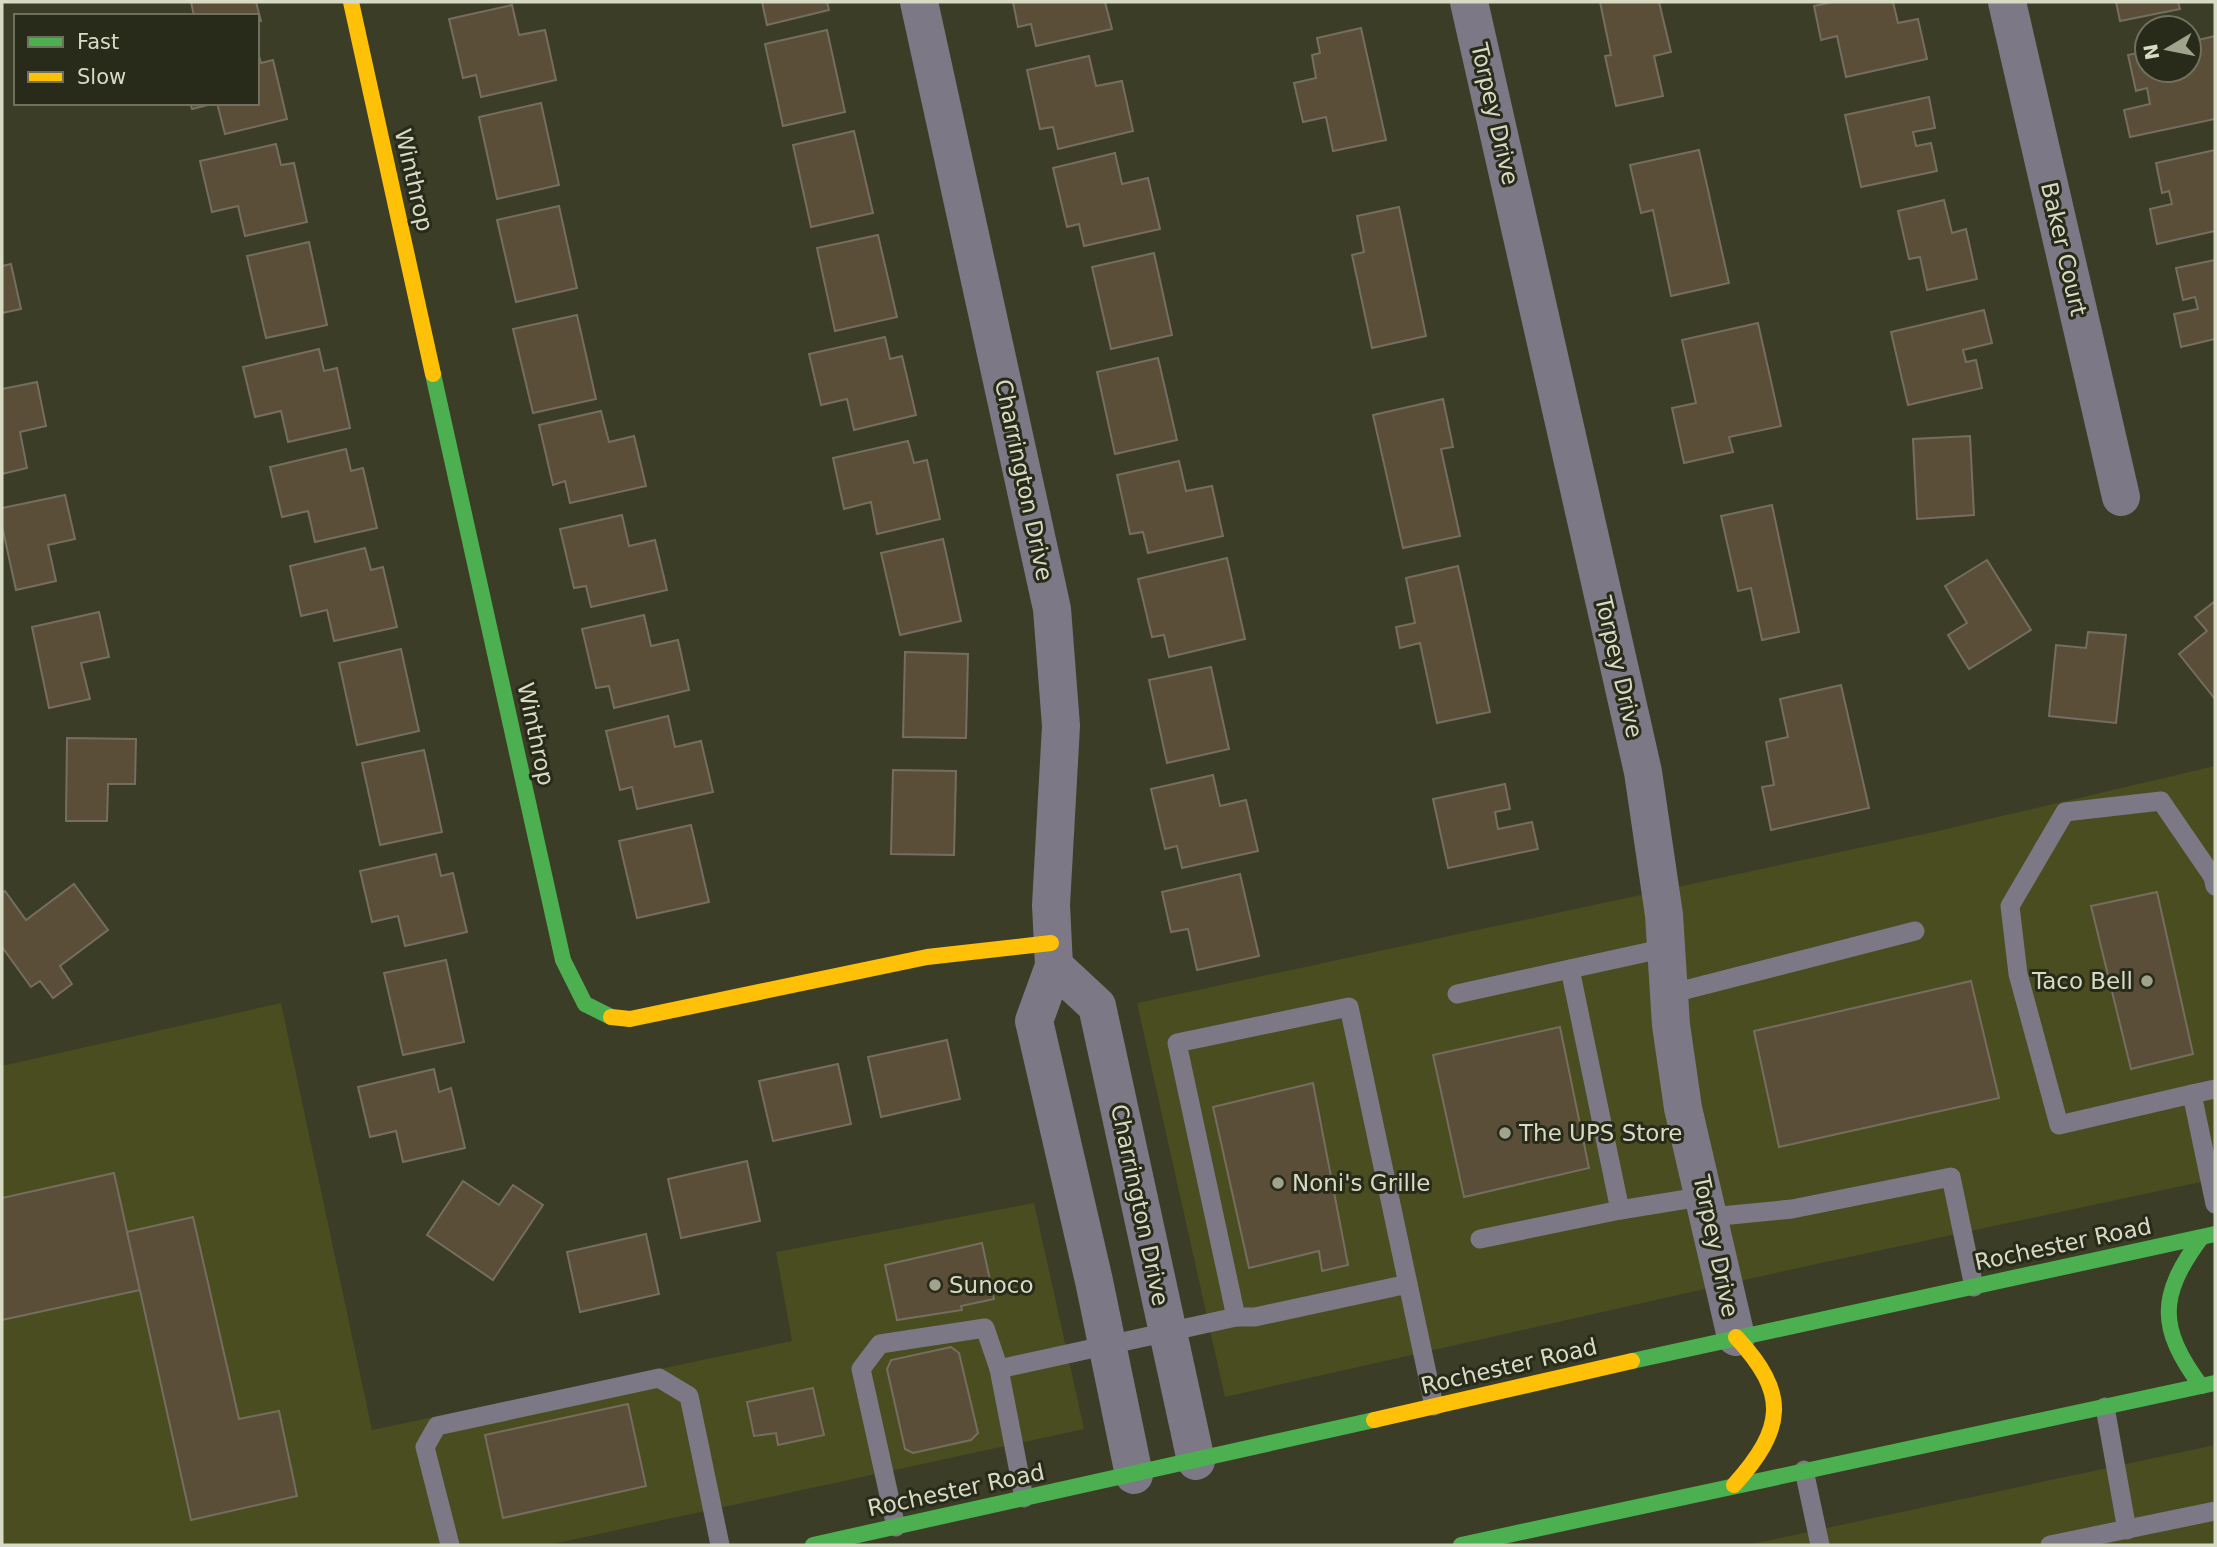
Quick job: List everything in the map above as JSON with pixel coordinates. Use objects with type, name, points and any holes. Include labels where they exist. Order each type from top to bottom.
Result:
[{"type":"main road","name":"Winthrop","points":[[351,2],[560,947],[575,992],[585,1005],[605,1019],[630,1019],[887,964],[1053,954]]},
{"type":"main road","name":"Rochester Road","points":[[813,1545],[1134,1475],[1736,1337],[2208,1236]]},
{"type":"main road","points":[[1461,1545],[1540,1537],[1734,1485],[2208,1384],[2172,1343],[2166,1321],[2173,1279],[2184,1259],[2208,1236]]},
{"type":"main road","points":[[1734,1485],[1756,1463],[1767,1445],[1775,1426],[1777,1405],[1759,1359],[1736,1337]]},
{"type":"street","name":"Charrington Drive","points":[[919,2],[1052,609],[1061,726],[1053,954],[1034,1021],[1108,1345],[1134,1475]]},
{"type":"street","name":"Torpey Drive","points":[[1469,2],[1643,772],[1683,1108],[1708,1206],[1736,1337]]},
{"type":"street","name":"Baker Court","points":[[2007,2],[2121,497]]},
{"type":"street","name":"Charrington Drive","points":[[1053,954],[1097,1006],[1196,1461]]},
{"type":"lane","points":[[2215,886],[2213,877],[2161,801],[2065,812],[2010,905],[2018,974],[2059,1125],[2215,1089]]},
{"type":"lane","points":[[1669,994],[1915,931]]},
{"type":"lane","points":[[1457,994],[1666,948]]},
{"type":"lane","points":[[1570,969],[1620,1210]]},
{"type":"lane","points":[[1236,1317],[1177,1043],[1349,1007],[1434,1406]]},
{"type":"lane","points":[[2192,1094],[2215,1204]]},
{"type":"lane","points":[[1480,1239],[1620,1210],[1708,1206],[1792,1209],[1951,1177],[1974,1287]]},
{"type":"lane","points":[[999,1369],[1236,1317],[1255,1317],[1408,1284]]},
{"type":"lane","points":[[896,1527],[861,1368],[880,1344],[985,1328],[999,1369],[1024,1499]]},
{"type":"lane","points":[[450,1545],[425,1447],[437,1426],[659,1378],[689,1396],[720,1545]]},
{"type":"lane","points":[[2105,1407],[2127,1530]]},
{"type":"lane","points":[[1804,1471],[1820,1545]]},
{"type":"lane","points":[[2050,1545],[2215,1511]]},
{"type":"shaded area","points":[[2215,766],[2215,1179],[1807,1266],[1225,1397],[1137,1003],[1938,831]]},
{"type":"shaded area","points":[[281,1003],[372,1430],[792,1341],[776,1252],[1034,1203],[1084,1429],[548,1545],[2,1545],[2,1066]]},
{"type":"shaded area","points":[[2215,1445],[2215,1545],[1747,1545]]},
{"type":"building","points":[[191,2],[256,2],[261,21],[259,14],[194,14]]},
{"type":"building","points":[[762,2],[827,2],[829,10],[767,25]]},
{"type":"building","points":[[1013,2],[1105,2],[1112,29],[1036,46],[1031,24],[1018,27]]},
{"type":"building","points":[[1600,2],[1659,2],[1671,52],[1654,56],[1663,96],[1616,106],[1605,56],[1611,55]]},
{"type":"building","points":[[1833,2],[1893,2],[1898,23],[1918,19],[1927,59],[1846,77],[1837,36],[1821,40],[1814,6]]},
{"type":"building","points":[[2116,2],[2178,2],[2180,9],[2155,14],[2133,14],[2133,18],[2120,21]]},
{"type":"building","points":[[512,5],[519,35],[545,30],[556,80],[481,97],[476,75],[463,78],[449,19]]},
{"type":"building","points":[[1361,28],[1386,140],[1333,151],[1326,117],[1303,122],[1294,83],[1316,78],[1312,55],[1320,53],[1317,38]]},
{"type":"building","points":[[827,30],[845,112],[783,126],[765,44]]},
{"type":"building","points":[[2215,36],[2215,119],[2130,137],[2124,110],[2150,104],[2147,88],[2136,91],[2134,84],[2203,84],[2203,39]]},
{"type":"building","points":[[2133,54],[2133,78],[2128,55]]},
{"type":"building","points":[[259,56],[261,63],[273,60],[287,119],[225,134],[218,105],[259,105]]},
{"type":"building","points":[[1089,56],[1096,86],[1122,81],[1133,131],[1058,149],[1053,127],[1040,129],[1027,70]]},
{"type":"building","points":[[1929,97],[1935,128],[1913,132],[1916,146],[1931,143],[1937,171],[1861,187],[1845,115]]},
{"type":"building","points":[[541,103],[559,185],[497,199],[479,117]]},
{"type":"building","points":[[191,105],[208,105],[192,109]]},
{"type":"building","points":[[854,131],[873,213],[811,227],[793,145]]},
{"type":"building","points":[[276,144],[281,165],[294,163],[307,222],[245,236],[238,206],[212,212],[200,161]]},
{"type":"building","points":[[1699,150],[1729,283],[1671,296],[1653,210],[1641,213],[1630,165]]},
{"type":"building","points":[[2215,150],[2215,231],[2157,244],[2150,209],[2172,204],[2169,191],[2162,193],[2156,163]]},
{"type":"building","points":[[1115,153],[1122,184],[1148,178],[1160,229],[1084,246],[1079,224],[1067,227],[1053,168]]},
{"type":"building","points":[[1944,200],[1952,233],[1966,229],[1977,279],[1927,290],[1920,257],[1909,259],[1898,211]]},
{"type":"building","points":[[559,206],[577,288],[516,302],[497,220]]},
{"type":"building","points":[[1399,207],[1426,336],[1372,348],[1352,255],[1364,252],[1357,216]]},
{"type":"building","points":[[878,235],[897,317],[835,331],[817,248]]},
{"type":"building","points":[[309,242],[327,325],[266,338],[247,256]]},
{"type":"building","points":[[1154,253],[1172,335],[1111,349],[1092,267]]},
{"type":"building","points":[[2215,260],[2215,339],[2181,347],[2174,314],[2198,309],[2195,297],[2183,300],[2176,268]]},
{"type":"building","points":[[11,264],[21,309],[2,313],[2,266]]},
{"type":"building","points":[[1984,310],[1992,343],[1963,350],[1966,362],[1976,360],[1982,388],[1908,405],[1891,332]]},
{"type":"building","points":[[577,315],[596,399],[533,413],[513,329]]},
{"type":"building","points":[[1758,323],[1781,426],[1729,437],[1733,452],[1684,463],[1672,408],[1696,403],[1682,340]]},
{"type":"building","points":[[885,337],[890,359],[902,356],[916,415],[854,430],[847,399],[821,405],[809,354]]},
{"type":"building","points":[[319,349],[324,371],[337,368],[350,428],[288,442],[281,411],[255,417],[243,367]]},
{"type":"building","points":[[1158,358],[1177,440],[1115,454],[1097,372]]},
{"type":"building","points":[[37,382],[46,426],[20,432],[27,468],[2,474],[2,389]]},
{"type":"building","points":[[1443,399],[1453,447],[1441,449],[1460,536],[1403,548],[1373,415]]},
{"type":"building","points":[[601,411],[609,442],[634,436],[646,486],[570,503],[565,481],[553,485],[539,425]]},
{"type":"building","points":[[1970,436],[1974,515],[1917,519],[1913,439]]},
{"type":"building","points":[[908,441],[914,463],[927,460],[940,519],[877,534],[871,502],[844,509],[833,458]]},
{"type":"building","points":[[346,449],[351,471],[363,468],[377,528],[315,542],[308,511],[282,517],[270,467]]},
{"type":"building","points":[[1179,461],[1186,491],[1212,486],[1223,536],[1148,553],[1143,532],[1130,534],[1117,475]]},
{"type":"building","points":[[65,495],[75,539],[48,545],[56,581],[16,590],[2,526],[2,508]]},
{"type":"building","points":[[1772,505],[1799,632],[1762,640],[1751,588],[1738,591],[1721,516]]},
{"type":"building","points":[[622,515],[629,546],[655,540],[667,590],[591,607],[586,586],[574,588],[560,529]]},
{"type":"building","points":[[943,539],[961,621],[900,635],[881,553]]},
{"type":"building","points":[[365,548],[371,570],[383,567],[397,627],[334,641],[327,610],[301,616],[290,566]]},
{"type":"building","points":[[1227,558],[1245,639],[1169,657],[1164,635],[1152,637],[1138,579]]},
{"type":"building","points":[[1987,560],[2031,630],[1969,669],[1948,635],[1967,623],[1945,586]]},
{"type":"building","points":[[1458,566],[1490,712],[1437,723],[1420,643],[1400,648],[1396,627],[1415,623],[1406,578]]},
{"type":"building","points":[[2215,601],[2215,699],[2179,654],[2207,631],[2195,617]]},
{"type":"building","points":[[99,612],[109,657],[81,663],[90,699],[49,708],[32,627]]},
{"type":"building","points":[[644,615],[651,646],[678,640],[689,690],[614,708],[609,686],[596,688],[582,629]]},
{"type":"building","points":[[2088,632],[2126,635],[2116,723],[2049,716],[2056,645],[2086,648]]},
{"type":"building","points":[[401,649],[419,731],[357,745],[339,663]]},
{"type":"building","points":[[905,652],[968,654],[966,738],[903,737]]},
{"type":"building","points":[[1211,667],[1229,749],[1167,763],[1149,680]]},
{"type":"building","points":[[1841,685],[1869,808],[1771,830],[1762,787],[1774,785],[1766,742],[1788,737],[1780,699]]},
{"type":"building","points":[[668,716],[675,747],[701,741],[713,792],[637,809],[632,787],[620,790],[606,731]]},
{"type":"building","points":[[67,738],[136,739],[135,784],[108,784],[107,821],[66,821]]},
{"type":"building","points":[[424,750],[442,832],[380,845],[362,763]]},
{"type":"building","points":[[893,770],[956,771],[954,855],[891,854]]},
{"type":"building","points":[[1213,775],[1220,806],[1246,800],[1258,851],[1182,868],[1177,846],[1165,849],[1151,789]]},
{"type":"building","points":[[1505,784],[1510,809],[1495,812],[1498,829],[1532,822],[1538,849],[1448,868],[1433,799]]},
{"type":"building","points":[[691,825],[709,902],[637,918],[619,841]]},
{"type":"building","points":[[436,854],[441,876],[453,873],[467,932],[405,946],[398,916],[372,922],[360,871]]},
{"type":"building","points":[[1240,874],[1259,956],[1197,970],[1188,929],[1171,932],[1162,892]]},
{"type":"building","points":[[74,884],[108,930],[60,966],[72,984],[53,998],[40,981],[31,987],[2,947],[2,893],[5,891],[26,920]]},
{"type":"building","points":[[2157,892],[2193,1054],[2131,1069],[2091,906]]},
{"type":"building","points":[[446,960],[464,1042],[403,1055],[384,973]]},
{"type":"building","points":[[1971,981],[1999,1098],[1779,1147],[1754,1031]]},
{"type":"building","points":[[1560,1027],[1589,1168],[1464,1197],[1433,1055]]},
{"type":"building","points":[[947,1040],[960,1099],[881,1117],[868,1057]]},
{"type":"building","points":[[838,1064],[851,1124],[773,1141],[759,1081]]},
{"type":"building","points":[[434,1069],[439,1092],[451,1088],[465,1148],[403,1162],[396,1131],[370,1137],[358,1087]]},
{"type":"building","points":[[1313,1083],[1348,1265],[1322,1271],[1319,1251],[1249,1268],[1213,1107]]},
{"type":"building","points":[[747,1161],[760,1221],[681,1238],[668,1179]]},
{"type":"building","points":[[114,1173],[140,1290],[2,1320],[2,1198]]},
{"type":"building","points":[[463,1181],[499,1205],[513,1185],[543,1205],[493,1280],[427,1235]]},
{"type":"building","points":[[193,1217],[239,1419],[279,1411],[297,1496],[191,1520],[127,1232]]},
{"type":"building","points":[[646,1234],[659,1294],[580,1312],[567,1252]]},
{"type":"building","points":[[982,1243],[994,1299],[961,1306],[962,1310],[897,1320],[885,1265]]},
{"type":"building","points":[[951,1347],[959,1353],[978,1433],[971,1440],[913,1453],[905,1449],[887,1369],[891,1360]]},
{"type":"building","points":[[813,1388],[824,1435],[778,1445],[776,1433],[754,1436],[747,1402]]},
{"type":"building","points":[[628,1404],[646,1486],[503,1518],[485,1435]]},
{"type":"traffic: fast","points":[[433,374],[563,960],[585,1004],[611,1017]]},
{"type":"traffic: fast","points":[[1632,1361],[2215,1234]]},
{"type":"traffic: fast","points":[[2201,1238],[2177,1277],[2169,1312],[2177,1347],[2201,1386]]},
{"type":"traffic: fast","points":[[1461,1545],[2215,1383]]},
{"type":"traffic: fast","points":[[813,1545],[1374,1420]]},
{"type":"traffic: slow","points":[[351,2],[433,374]]},
{"type":"traffic: slow","points":[[611,1017],[630,1019],[927,957],[1051,943]]},
{"type":"traffic: slow","points":[[1734,1485],[1763,1446],[1771,1428],[1774,1411],[1772,1394],[1765,1376],[1736,1337]]},
{"type":"traffic: slow","points":[[1374,1420],[1632,1361]]},
{"type":"place","name":"Taco Bell","points":[[2147,981]]},
{"type":"place","name":"The UPS Store","points":[[1505,1133]]},
{"type":"place","name":"Noni's Grille","points":[[1278,1183]]},
{"type":"place","name":"Sunoco","points":[[935,1285]]}]
